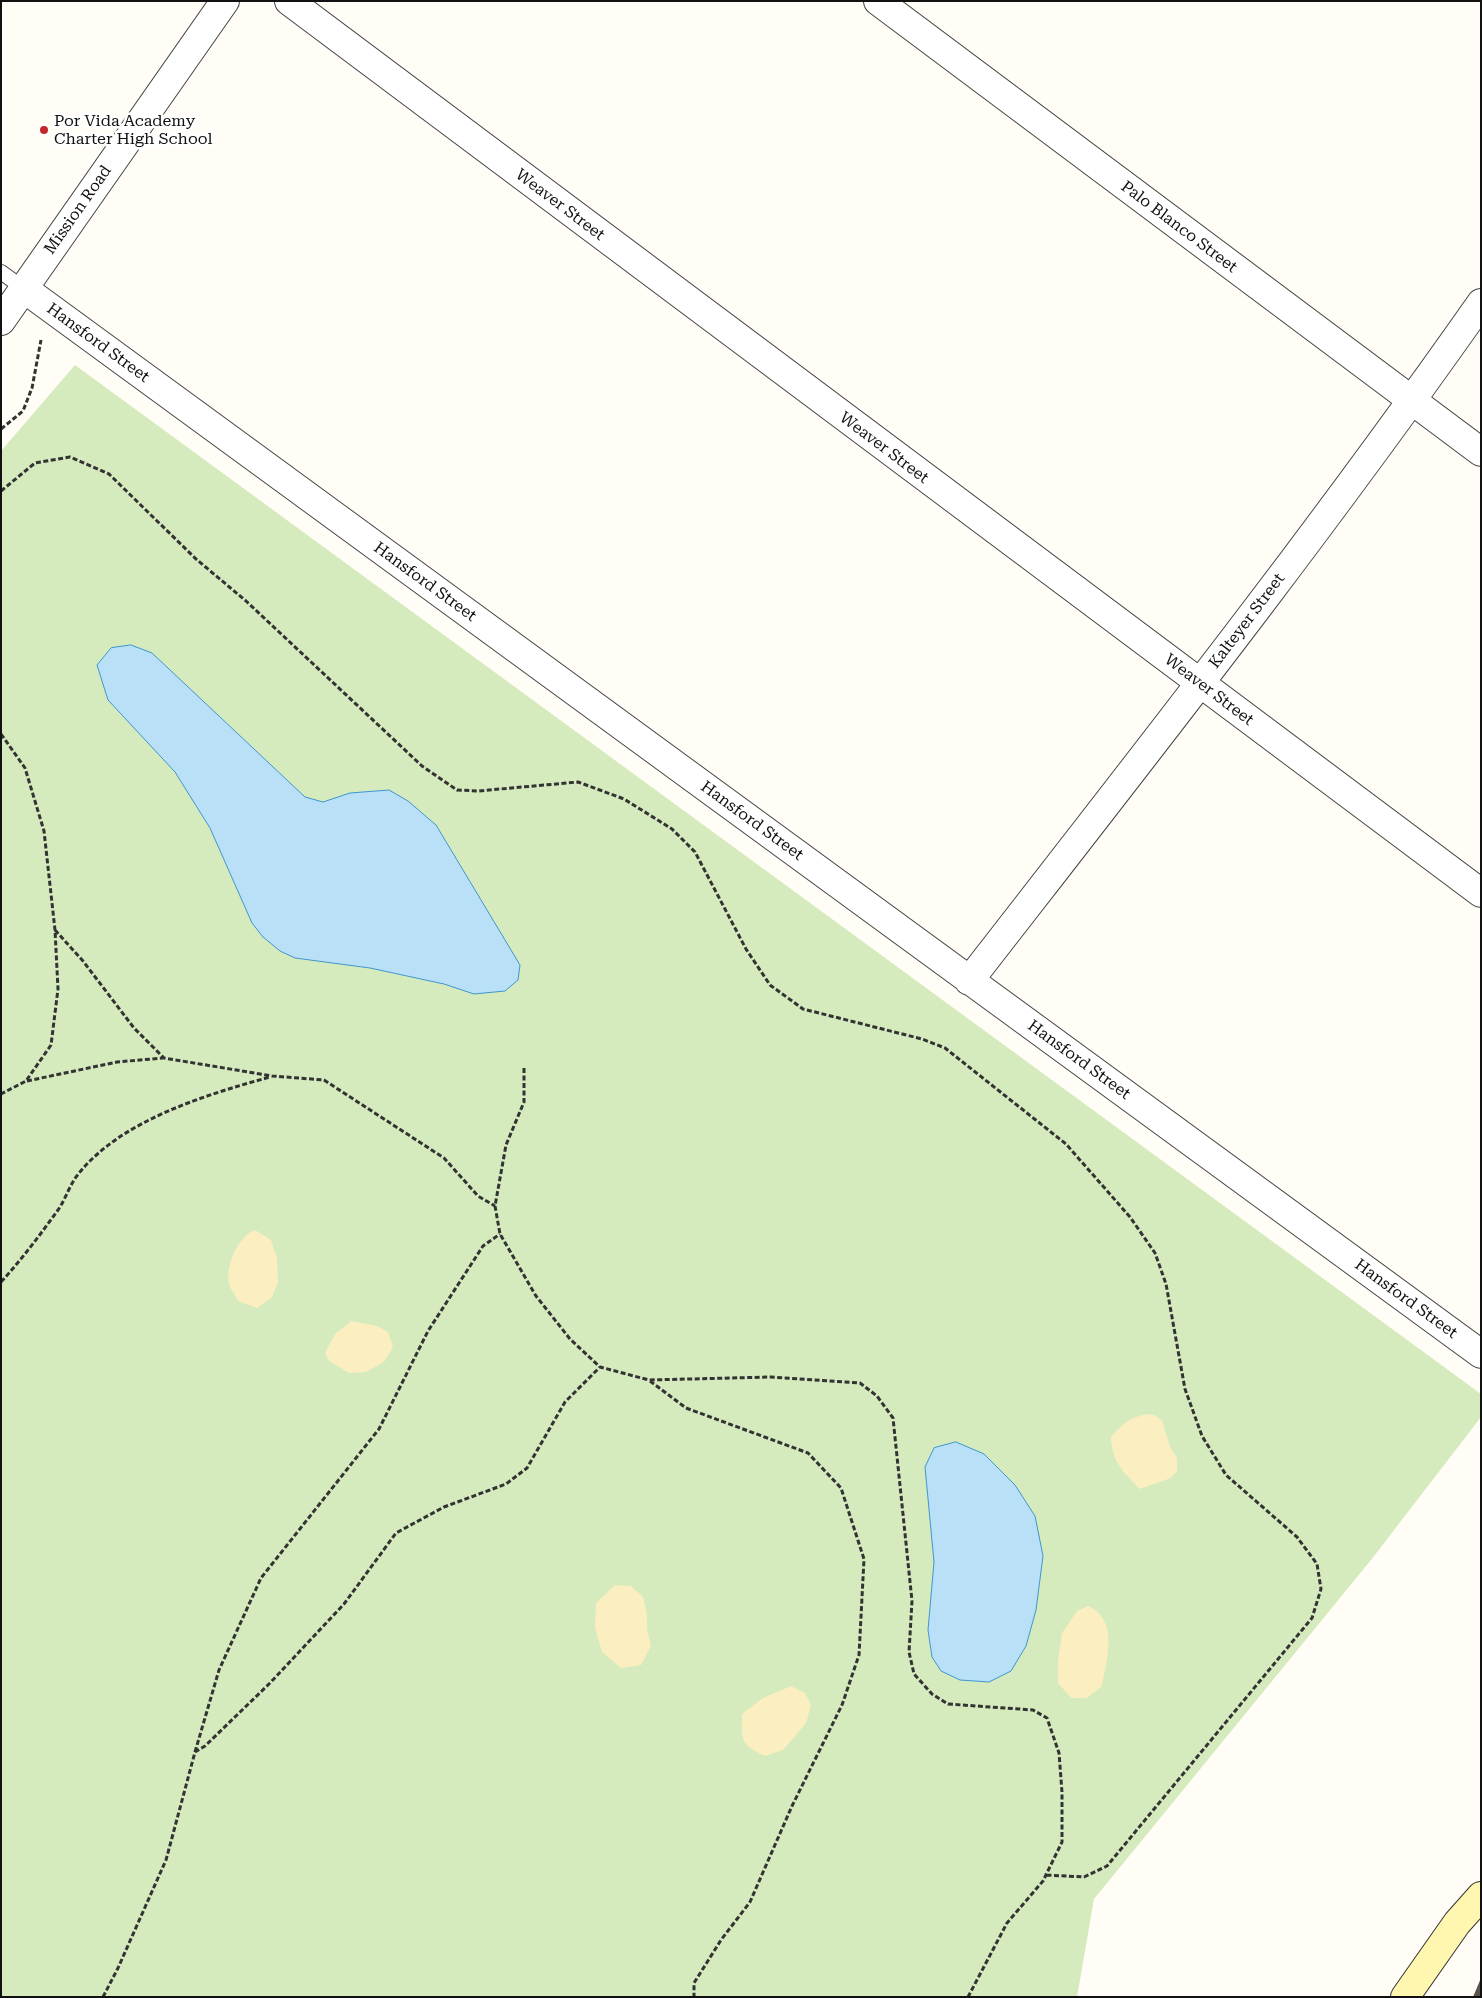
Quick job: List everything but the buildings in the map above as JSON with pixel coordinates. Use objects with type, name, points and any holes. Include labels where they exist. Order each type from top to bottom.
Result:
[{"type":"main road","points":[[1406,1997],[1457,1923],[1481,1896]]},
{"type":"street","name":"Mission Road","points":[[1,321],[225,1]]},
{"type":"street","name":"Weaver Street","points":[[289,1],[1481,893]]},
{"type":"street","name":"Palo Blanco Street","points":[[878,1],[1481,452]]},
{"type":"street","name":"Hansford Street","points":[[23,288],[1481,1354]]},
{"type":"street","name":"Kalteyer Street","points":[[969,980],[1200,684],[1412,402],[1481,303]]},
{"type":"lane","points":[[1,272],[23,288]]},
{"type":"path","points":[[1,429],[23,411],[32,388],[41,346],[41,334]]},
{"type":"path","points":[[1,491],[35,463],[70,457],[110,474],[196,559],[246,601],[422,766],[457,790],[478,791],[578,782],[624,799],[672,829],[695,852],[746,949],[770,985],[803,1009],[922,1039],[945,1048],[1066,1144],[1130,1216],[1155,1253],[1166,1284],[1185,1389],[1202,1436],[1226,1475],[1296,1537],[1312,1557],[1317,1564],[1320,1589],[1312,1618],[1108,1866],[1084,1877],[1046,1875]]},
{"type":"path","points":[[1,734],[26,768],[44,831],[54,930],[58,989],[51,1045],[26,1081]]},
{"type":"path","points":[[54,930],[83,961],[134,1028],[164,1058]]},
{"type":"path","points":[[1,1094],[26,1081],[117,1062],[164,1058],[272,1076],[324,1080],[444,1158],[478,1196],[495,1206]]},
{"type":"path","points":[[524,1068],[524,1102],[506,1145],[495,1206],[500,1234],[536,1296],[570,1339],[600,1367],[649,1380],[771,1376],[860,1383],[877,1396],[893,1418],[912,1601],[908,1652],[914,1674],[932,1694],[948,1704],[1033,1710],[1046,1718],[1059,1753],[1062,1792],[1062,1842],[1042,1881],[1007,1923],[968,1997]]},
{"type":"path","points":[[1,1282],[24,1257],[59,1208],[76,1178],[96,1154],[134,1126],[232,1088],[272,1076]]},
{"type":"path","points":[[102,1997],[118,1968],[166,1860],[219,1670],[261,1578],[379,1429],[428,1332],[483,1246],[500,1234]]},
{"type":"path","points":[[195,1752],[205,1746],[270,1683],[344,1604],[396,1533],[444,1507],[506,1484],[527,1468],[565,1402],[600,1367]]},
{"type":"path","points":[[649,1380],[686,1408],[808,1453],[841,1488],[864,1558],[859,1655],[842,1705],[792,1806],[750,1902],[721,1940],[694,1983],[694,1997]]},
{"type":"green space","points":[[75,365],[1481,1394],[1481,1417],[1371,1560],[1094,1899],[1077,1997],[1,1997],[1,451]]},
{"type":"sand","points":[[255,1230],[271,1240],[277,1258],[278,1282],[272,1297],[257,1308],[238,1301],[230,1286],[228,1277],[231,1260],[238,1245]]},
{"type":"sand","points":[[351,1321],[377,1326],[388,1332],[393,1347],[384,1362],[366,1372],[349,1373],[328,1360],[325,1353],[335,1334]]},
{"type":"sand","points":[[1149,1414],[1162,1420],[1170,1447],[1177,1458],[1177,1471],[1171,1478],[1140,1489],[1128,1477],[1116,1460],[1111,1437],[1127,1421]]},
{"type":"sand","points":[[615,1585],[631,1586],[643,1597],[651,1646],[641,1665],[621,1668],[602,1652],[595,1627],[596,1603]]},
{"type":"sand","points":[[1088,1606],[1098,1612],[1104,1620],[1109,1641],[1102,1686],[1087,1698],[1071,1698],[1058,1683],[1058,1662],[1062,1633],[1077,1611]]},
{"type":"sand","points":[[791,1686],[805,1693],[811,1705],[806,1723],[783,1750],[765,1756],[751,1748],[744,1741],[742,1714],[763,1698]]},
{"type":"water","points":[[131,645],[152,653],[305,797],[323,802],[350,793],[389,790],[408,801],[436,825],[520,965],[518,980],[505,991],[474,994],[444,984],[370,968],[295,958],[280,951],[263,937],[252,923],[210,828],[175,772],[108,700],[97,665],[111,648]]},
{"type":"water","points":[[956,1442],[984,1454],[1015,1485],[1035,1516],[1043,1556],[1036,1610],[1026,1646],[1011,1671],[989,1682],[960,1680],[941,1671],[932,1657],[928,1630],[934,1562],[925,1467],[934,1448]]},
{"type":"place","name":"Por Vida Academy Charter High School","points":[[44,130]]}]
